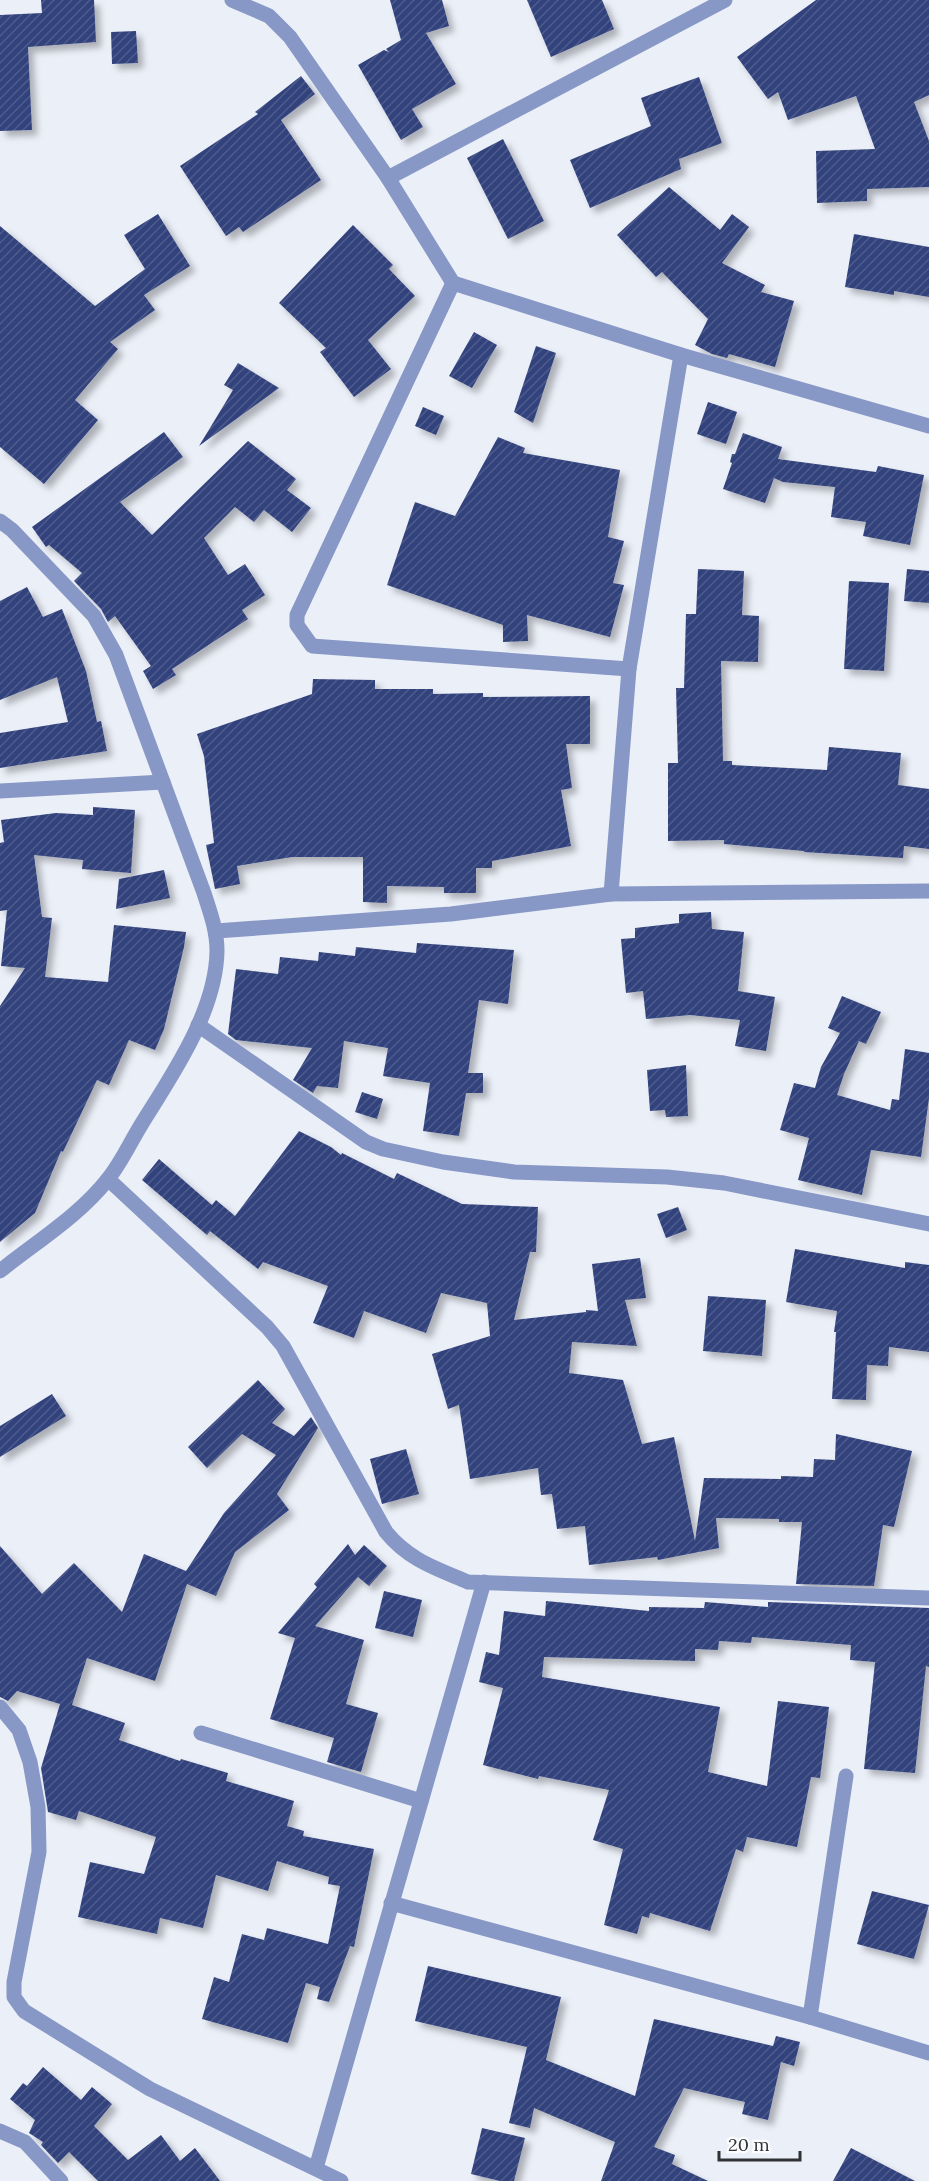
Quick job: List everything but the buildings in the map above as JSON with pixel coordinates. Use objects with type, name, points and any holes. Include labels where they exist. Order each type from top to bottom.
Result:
[{"type":"street","points":[[232,0],[269,16],[290,37],[388,178],[453,283],[681,355],[929,426]]},
{"type":"street","points":[[388,178],[725,0]]},
{"type":"street","points":[[453,283],[297,615],[297,625],[312,646],[629,669]]},
{"type":"street","points":[[611,894],[629,669],[681,355]]},
{"type":"street","points":[[0,521],[12,530],[94,616],[116,655],[204,893],[216,931],[217,953],[213,978],[198,1024],[180,1062],[108,1179],[80,1208],[0,1271]]},
{"type":"street","points":[[0,791],[163,782]]},
{"type":"street","points":[[216,931],[451,914],[611,894],[929,891]]},
{"type":"street","points":[[198,1024],[366,1142],[383,1149],[443,1162],[514,1172],[667,1177],[724,1183],[929,1224]]},
{"type":"street","points":[[108,1179],[267,1327],[283,1346],[386,1532],[397,1545],[418,1561],[468,1582],[929,1598]]},
{"type":"street","points":[[316,2168],[484,1582]]},
{"type":"street","points":[[0,1707],[19,1730],[30,1762],[38,1806],[39,1852],[14,1982],[14,1997],[24,2011],[150,2089],[340,2181]]},
{"type":"street","points":[[201,1733],[421,1801]]},
{"type":"street","points":[[810,2017],[846,1776]]},
{"type":"street","points":[[391,1903],[810,2017],[929,2053]]},
{"type":"street","points":[[0,2131],[25,2142],[61,2181]]}]
